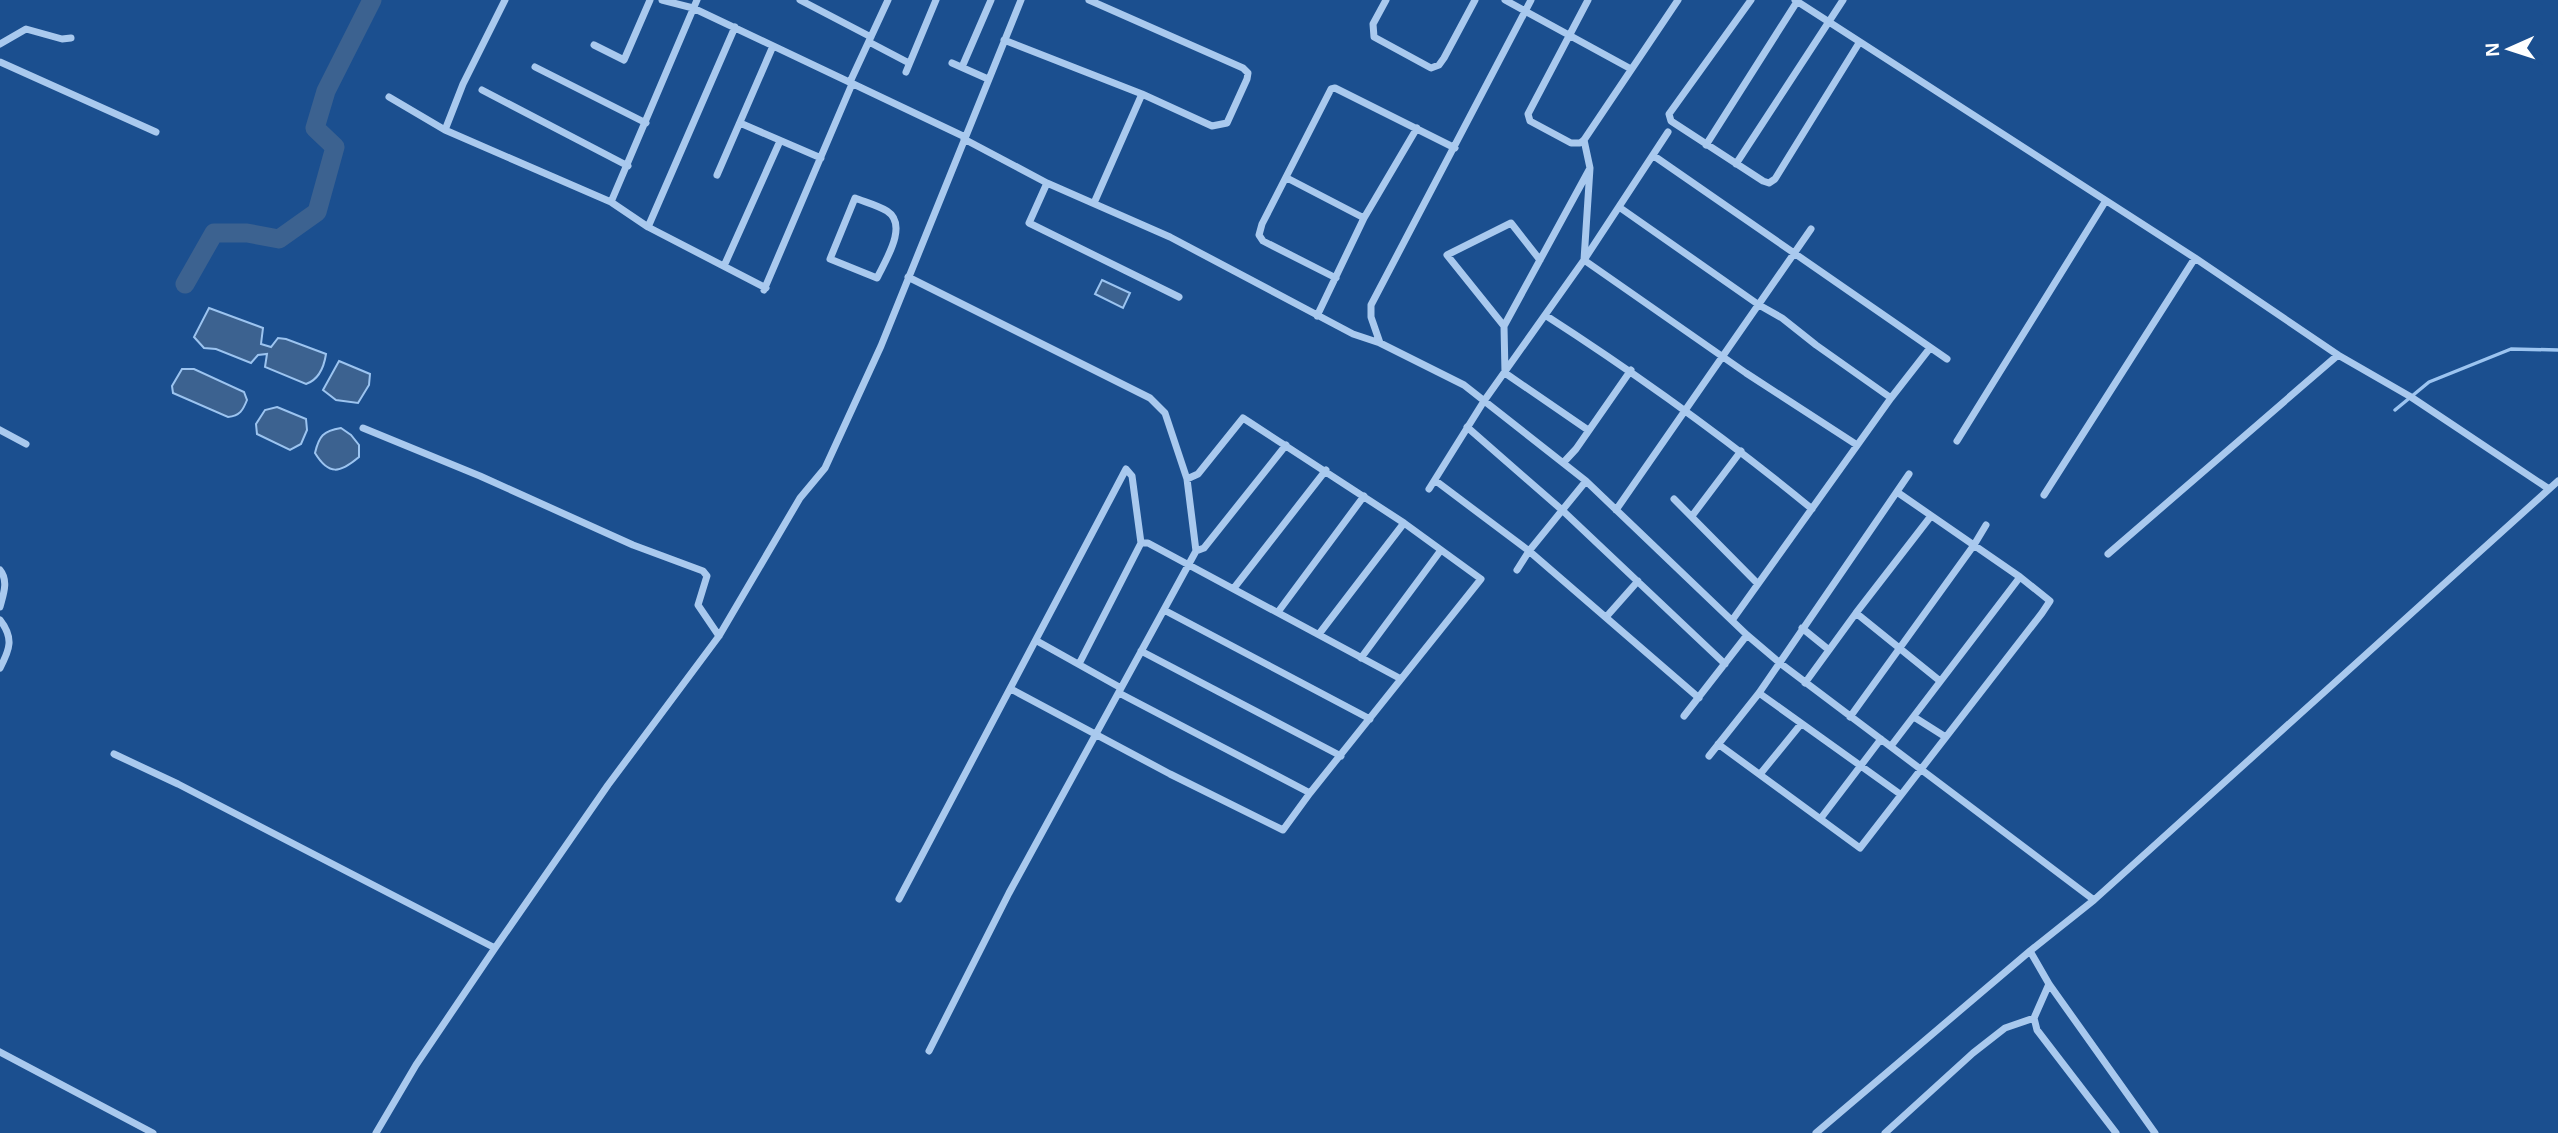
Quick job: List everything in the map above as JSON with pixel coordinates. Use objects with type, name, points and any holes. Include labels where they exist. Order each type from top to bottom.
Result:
[{"type":"street","points":[[445,130],[463,84],[505,0]]},
{"type":"street","points":[[594,45],[624,60],[650,0]]},
{"type":"street","points":[[662,0],[695,4],[773,46],[964,138],[1047,183],[1170,237],[1353,334],[1380,343],[1447,375],[1586,481],[1747,635],[1780,663],[2094,900]]},
{"type":"street","points":[[800,0],[909,63]]},
{"type":"street","points":[[389,97],[445,130],[611,202],[648,227],[765,289],[888,0]]},
{"type":"street","points":[[906,72],[936,0]]},
{"type":"street","points":[[962,67],[991,0]]},
{"type":"street","points":[[376,1133],[416,1065],[495,948],[608,785],[719,636],[800,498],[832,455],[881,345],[1021,0]]},
{"type":"street","points":[[1004,40],[1142,94],[1212,126],[1227,123],[1248,73],[1243,68],[1089,0]]},
{"type":"street","points":[[1386,0],[1373,24],[1374,37],[1431,68],[1439,65],[1444,58],[1475,0]]},
{"type":"street","points":[[1505,0],[1631,69]]},
{"type":"street","points":[[1380,343],[1371,317],[1371,306],[1531,0]]},
{"type":"street","points":[[1588,0],[1528,114],[1530,121],[1571,143],[1584,140],[1678,0]]},
{"type":"street","points":[[1751,0],[1669,114],[1671,121],[1763,181],[1769,183],[1775,179],[1859,43]]},
{"type":"street","points":[[1706,145],[1797,0],[1828,23],[2194,258],[2338,355],[2411,397],[2549,489]]},
{"type":"street","points":[[1736,164],[1843,0]]},
{"type":"street","points":[[611,202],[695,4]]},
{"type":"street","points":[[648,227],[735,27]]},
{"type":"street","points":[[0,44],[26,29],[62,39],[71,38]]},
{"type":"street","points":[[717,175],[773,46]]},
{"type":"street","points":[[0,62],[156,132]]},
{"type":"street","points":[[951,63],[988,79]]},
{"type":"street","points":[[535,67],[646,123]]},
{"type":"street","points":[[1336,278],[1263,241],[1259,235],[1262,224],[1331,89],[1335,88],[1455,148]]},
{"type":"street","points":[[482,90],[628,166]]},
{"type":"street","points":[[1094,203],[1142,94]]},
{"type":"street","points":[[740,123],[821,158]]},
{"type":"street","points":[[1317,316],[1364,218],[1417,128]]},
{"type":"street","points":[[1429,489],[1483,401],[1584,260],[1668,132]]},
{"type":"street","points":[[1584,140],[1590,168],[1584,260]]},
{"type":"street","points":[[724,266],[780,141]]},
{"type":"street","points":[[1654,156],[1947,359]]},
{"type":"street","points":[[1505,373],[1504,326],[1590,168]]},
{"type":"street","points":[[1287,178],[1364,218]]},
{"type":"street","points":[[1047,183],[1029,223],[1179,297]]},
{"type":"street","points":[[855,198],[890,212],[895,222],[896,234],[877,278],[830,259],[855,198]]},
{"type":"street","points":[[1956,441],[2105,202]]},
{"type":"street","points":[[1619,207],[1759,305],[1782,318],[1891,398]]},
{"type":"street","points":[[1504,326],[1447,255],[1511,223],[1540,260]]},
{"type":"street","points":[[1616,510],[1811,229]]},
{"type":"street","points":[[2045,495],[2194,258]]},
{"type":"street","points":[[1584,260],[1857,445]]},
{"type":"street","points":[[908,277],[1150,398],[1165,413],[1187,479],[1196,551],[1009,893],[929,1051]]},
{"type":"street","points":[[1545,315],[1631,370],[1741,451],[1812,509]]},
{"type":"street","points":[[1733,619],[1891,398],[1930,348]]},
{"type":"street","points":[[2108,554],[2338,355]]},
{"type":"street","points":[[1563,463],[1576,449],[1631,370]]},
{"type":"street","points":[[1505,373],[1588,430]]},
{"type":"street","points":[[1011,689],[1170,774],[1283,830],[1482,579],[1326,470],[1243,418],[1198,474],[1187,479]]},
{"type":"street","points":[[1467,427],[1562,510],[1725,664]]},
{"type":"street","points":[[363,428],[480,476],[633,545],[703,571],[707,576],[698,605],[719,636]]},
{"type":"street","points":[[0,430],[26,444]]},
{"type":"street","points":[[1196,551],[1204,548],[1286,445]]},
{"type":"street","points":[[1692,516],[1741,451]]},
{"type":"street","points":[[900,899],[1126,469],[1132,475],[1141,543],[1079,664]]},
{"type":"street","points":[[1234,588],[1326,470]]},
{"type":"street","points":[[1709,756],[1759,693],[1909,474]]},
{"type":"street","points":[[1436,481],[1529,551],[1699,698]]},
{"type":"street","points":[[1517,570],[1529,551],[1586,481]]},
{"type":"street","points":[[1816,1133],[2094,900],[2558,481]]},
{"type":"street","points":[[1718,744],[1860,848],[2050,601],[2020,577],[1897,492]]},
{"type":"street","points":[[1278,612],[1364,496]]},
{"type":"street","points":[[1674,499],[1758,584]]},
{"type":"street","points":[[1805,683],[1931,516]]},
{"type":"street","points":[[1319,635],[1404,523]]},
{"type":"street","points":[[1850,717],[1986,525]]},
{"type":"street","points":[[1141,543],[1148,542],[1401,679]]},
{"type":"street","points":[[1361,657],[1441,550]]},
{"type":"street","points":[[0,570],[5,584],[0,607]]},
{"type":"street","points":[[1891,746],[2020,577]]},
{"type":"street","points":[[1607,616],[1638,581]]},
{"type":"street","points":[[1164,610],[1370,719]]},
{"type":"street","points":[[1856,613],[1940,681]]},
{"type":"street","points":[[0,620],[10,640],[10,649],[0,668]]},
{"type":"street","points":[[1802,628],[1829,650]]},
{"type":"street","points":[[1684,716],[1747,635]]},
{"type":"street","points":[[1037,641],[1120,691],[1310,793]]},
{"type":"street","points":[[1141,651],[1341,756]]},
{"type":"street","points":[[1759,693],[1900,794]]},
{"type":"street","points":[[1914,717],[1944,736]]},
{"type":"street","points":[[1761,773],[1801,724]]},
{"type":"street","points":[[1821,818],[1881,739]]},
{"type":"street","points":[[114,754],[178,784],[495,948]]},
{"type":"street","points":[[2030,951],[2049,984],[2155,1133]]},
{"type":"street","points":[[2049,984],[2034,1018],[2037,1030],[2116,1133]]},
{"type":"street","points":[[1885,1133],[1973,1053],[2005,1028],[2034,1018]]},
{"type":"street","points":[[0,1052],[153,1133]]},
{"type":"water","points":[[1102,280],[1130,293],[1123,308],[1095,294]]},
{"type":"water","points":[[209,308],[263,328],[261,344],[271,347],[278,338],[286,339],[326,354],[320,372],[306,384],[265,367],[267,354],[258,355],[251,363],[216,349],[204,348],[194,337]]},
{"type":"water","points":[[339,361],[370,374],[369,385],[358,403],[336,400],[323,390]]},
{"type":"water","points":[[182,369],[194,369],[244,392],[247,400],[242,410],[228,417],[173,393],[172,386]]},
{"type":"water","points":[[277,407],[306,419],[307,430],[301,444],[290,450],[257,434],[256,424],[265,410]]},
{"type":"water","points":[[341,428],[359,445],[359,457],[340,469],[330,469],[315,453],[320,438]]},
{"type":"waterway","points":[[185,284],[214,233],[247,233],[279,239],[317,212],[335,147],[315,128],[326,91],[372,0]]},
{"type":"waterway","points":[[2395,410],[2429,382],[2511,349],[2558,350]]}]
